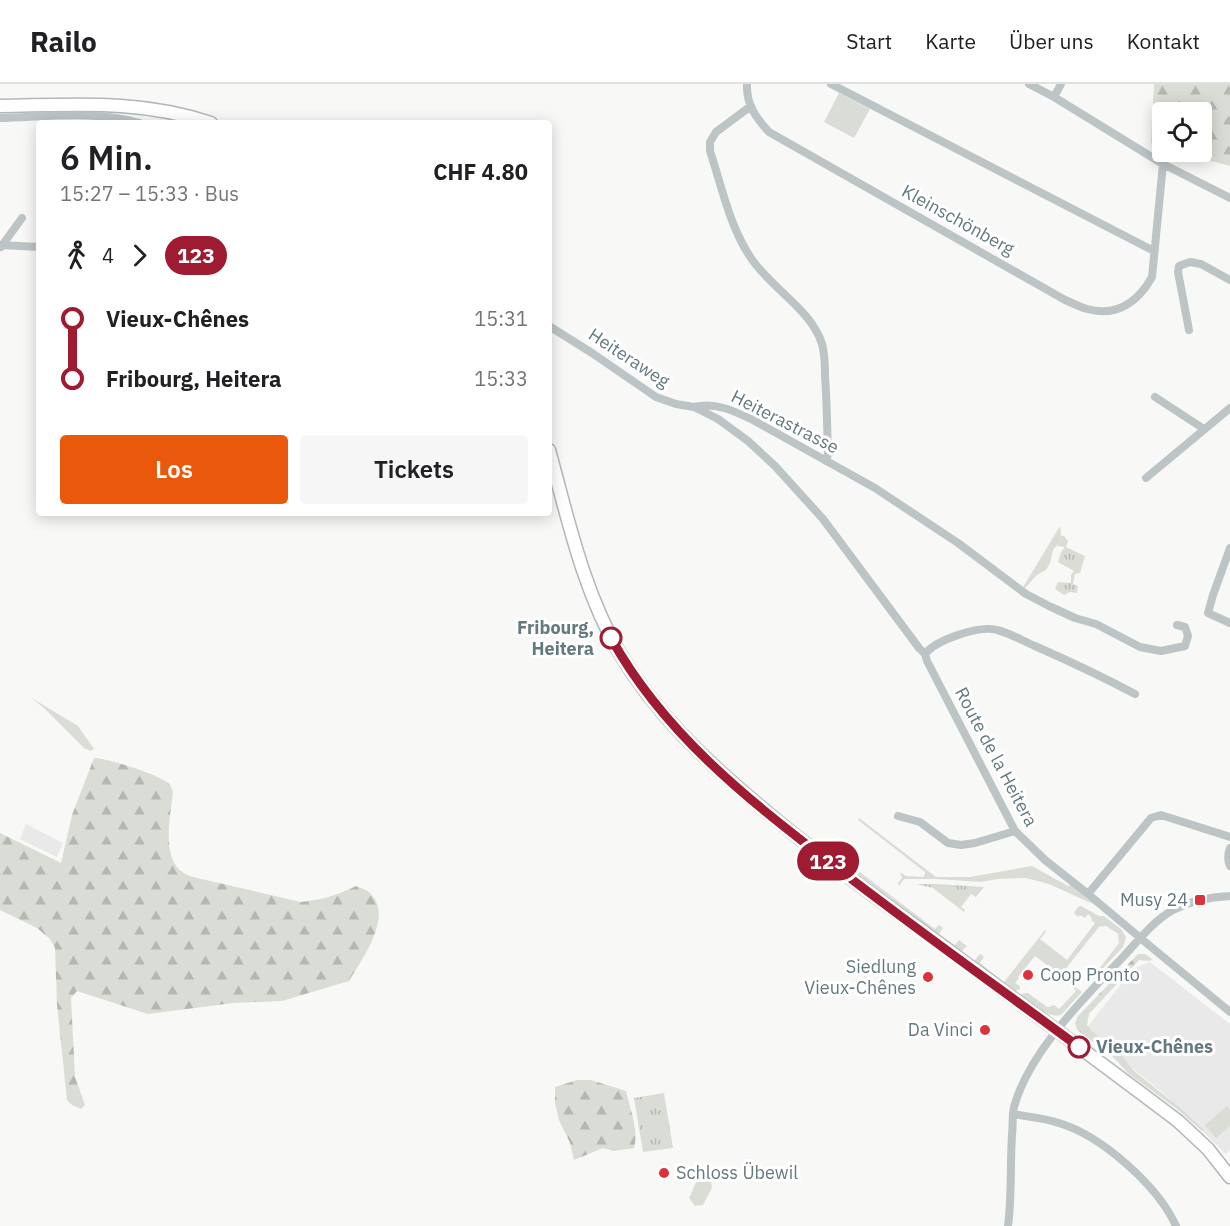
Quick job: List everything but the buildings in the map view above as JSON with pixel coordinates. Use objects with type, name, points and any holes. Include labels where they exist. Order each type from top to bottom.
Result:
[{"type":"main road","points":[[0,106],[127,105],[177,113],[201,120]]},
{"type":"main road","points":[[552,461],[581,564],[608,633],[631,672],[668,721],[722,774],[778,822],[863,889],[1178,1121],[1208,1149],[1230,1177]]},
{"type":"street","name":"Kleinschönberg","points":[[747,84],[751,106],[760,122],[770,132],[1065,300],[1089,310],[1116,309],[1131,303],[1144,292],[1152,278],[1163,164]]},
{"type":"street","points":[[831,84],[1154,251]]},
{"type":"street","points":[[1029,84],[1163,164],[1230,198]]},
{"type":"street","points":[[1054,97],[1061,84]]},
{"type":"street","points":[[751,106],[716,132],[710,142],[710,151],[736,231],[744,248],[764,274],[810,321],[818,334],[824,357],[826,384],[828,454],[826,461]]},
{"type":"street","points":[[0,118],[91,116],[126,120]]},
{"type":"street","points":[[1,246],[22,218]]},
{"type":"street","points":[[1,246],[36,247]]},
{"type":"street","points":[[1189,330],[1178,272],[1179,266],[1190,262],[1201,264],[1230,280]]},
{"type":"street","name":"Heiteraweg","points":[[552,328],[656,398],[694,407]]},
{"type":"street","points":[[1155,397],[1204,429]]},
{"type":"street","name":"Heiterastrasse","points":[[694,407],[709,405],[735,412],[861,479],[958,543],[1026,594],[1075,618],[1096,624],[1140,646],[1161,651],[1185,646],[1188,636],[1185,627],[1177,625]]},
{"type":"street","name":"Heiterastrasse","points":[[694,407],[733,428],[775,466],[823,519],[925,654]]},
{"type":"street","points":[[1146,478],[1230,408]]},
{"type":"street","points":[[1230,548],[1208,613],[1230,623]]},
{"type":"street","points":[[925,654],[935,646],[961,634],[974,630],[996,629],[1096,673],[1135,694]]},
{"type":"street","name":"Route de la Heitera","points":[[925,654],[950,708],[1015,831],[1045,860],[1230,1012]]},
{"type":"street","points":[[1088,894],[1151,818],[1161,815],[1230,837]]},
{"type":"street","points":[[898,816],[920,822],[948,843],[961,845],[1015,831]]},
{"type":"street","points":[[1230,848],[1228,863],[1230,866]]},
{"type":"street","points":[[1008,1226],[1013,1114],[1029,1072],[1057,1031],[1140,938],[1171,911],[1209,898],[1230,896]]},
{"type":"street","points":[[1013,1114],[1059,1123],[1104,1146],[1155,1193],[1176,1226]]},
{"type":"shaded area","points":[[26,824],[63,843],[57,857],[20,839]]},
{"type":"shaded area","points":[[1150,962],[1230,1024],[1230,1150],[1226,1154],[1163,1093],[1085,1030],[1133,969]]},
{"type":"green space","points":[[1154,84],[1230,84],[1230,166],[1212,161],[1212,102],[1153,102]]},
{"type":"green space","points":[[839,93],[870,109],[854,138],[824,122]]},
{"type":"green space","points":[[1060,526],[1061,534],[1057,540],[1058,544],[1053,550],[1046,570],[1022,589]]},
{"type":"green space","points":[[1059,535],[1064,536],[1068,541],[1066,547],[1085,556],[1080,573],[1075,574],[1073,584],[1078,586],[1077,593],[1070,592],[1064,595],[1055,589],[1058,582],[1071,583],[1071,575],[1074,571],[1058,562],[1065,547],[1058,546],[1056,540]]},
{"type":"green space","points":[[30,697],[78,726],[94,749],[91,751],[84,748]]},
{"type":"green space","points":[[94,758],[143,771],[170,785],[173,791],[169,847],[172,858],[185,874],[301,902],[329,897],[356,886],[369,892],[376,902],[379,913],[374,937],[349,981],[282,1001],[233,1003],[148,1014],[77,991],[71,998],[75,1077],[85,1105],[81,1109],[67,1100],[57,1005],[55,948],[50,939],[37,928],[0,910],[0,833],[61,863],[72,815]]},
{"type":"green space","points":[[859,818],[936,877],[970,877],[1032,866],[1070,885],[1095,905],[1049,884],[1026,878],[981,882],[904,879],[899,886],[898,883],[902,878],[900,872],[906,876],[923,877],[925,872],[858,820]]},
{"type":"green space","points":[[835,849],[836,854],[935,929],[939,925],[943,928],[939,934],[955,945],[959,940],[967,946],[961,952],[887,898],[830,855]]},
{"type":"green space","points":[[916,884],[984,887],[976,897],[971,894],[961,907],[965,910],[964,912],[933,888]]},
{"type":"green space","points":[[1081,906],[1099,916],[1104,916],[1121,929],[1126,937],[1123,947],[1089,983],[1085,982],[1085,978],[1096,973],[1119,943],[1118,934],[1106,926],[1099,927],[1067,967],[1074,974],[1064,977],[1035,956],[1018,977],[1015,983],[1020,986],[1020,989],[1015,991],[976,963],[975,960],[981,954],[984,957],[980,963],[1004,982],[1045,930],[1046,932],[1040,939],[1067,960],[1095,923],[1088,914],[1085,918],[1080,915],[1078,917],[1074,913]]},
{"type":"green space","points":[[1138,954],[1145,954],[1152,959],[1150,961],[1139,960],[1089,1014],[1087,1025],[1118,1051],[1134,1071],[1179,1107],[1204,1131],[1129,1074],[1112,1056],[1077,1030],[1075,1023],[1078,1016]]},
{"type":"green space","points":[[1073,985],[1082,992],[1062,1014],[1057,1015],[1045,1013],[1019,994],[1028,993],[1047,1007],[1054,1005],[1059,1009],[1076,991]]},
{"type":"green space","points":[[577,1080],[591,1080],[626,1091],[635,1127],[634,1148],[613,1151],[603,1148],[574,1160],[570,1143],[559,1120],[555,1103],[555,1087]]},
{"type":"green space","points":[[664,1093],[673,1148],[643,1152],[634,1098]]},
{"type":"green space","points":[[1227,1106],[1230,1110],[1230,1126],[1216,1138],[1205,1125]]},
{"type":"green space","points":[[710,1175],[712,1188],[703,1205],[695,1206],[689,1198],[699,1176]]},
{"type":"bus line","name":"123","points":[[611,638],[631,672],[668,721],[748,797],[863,889],[1079,1047]]},
{"type":"place","name":"Fribourg, Heitera","points":[[611,638]]},
{"type":"place","name":"Musy 24","points":[[1200,900]]},
{"type":"place","name":"Coop Pronto","points":[[1028,975]]},
{"type":"place","name":"Siedlung Vieux-Chênes","points":[[928,977]]},
{"type":"place","name":"Da Vinci","points":[[985,1030]]},
{"type":"place","name":"Vieux-Chênes","points":[[1079,1047]]},
{"type":"place","name":"Schloss Übewil","points":[[664,1173]]}]
